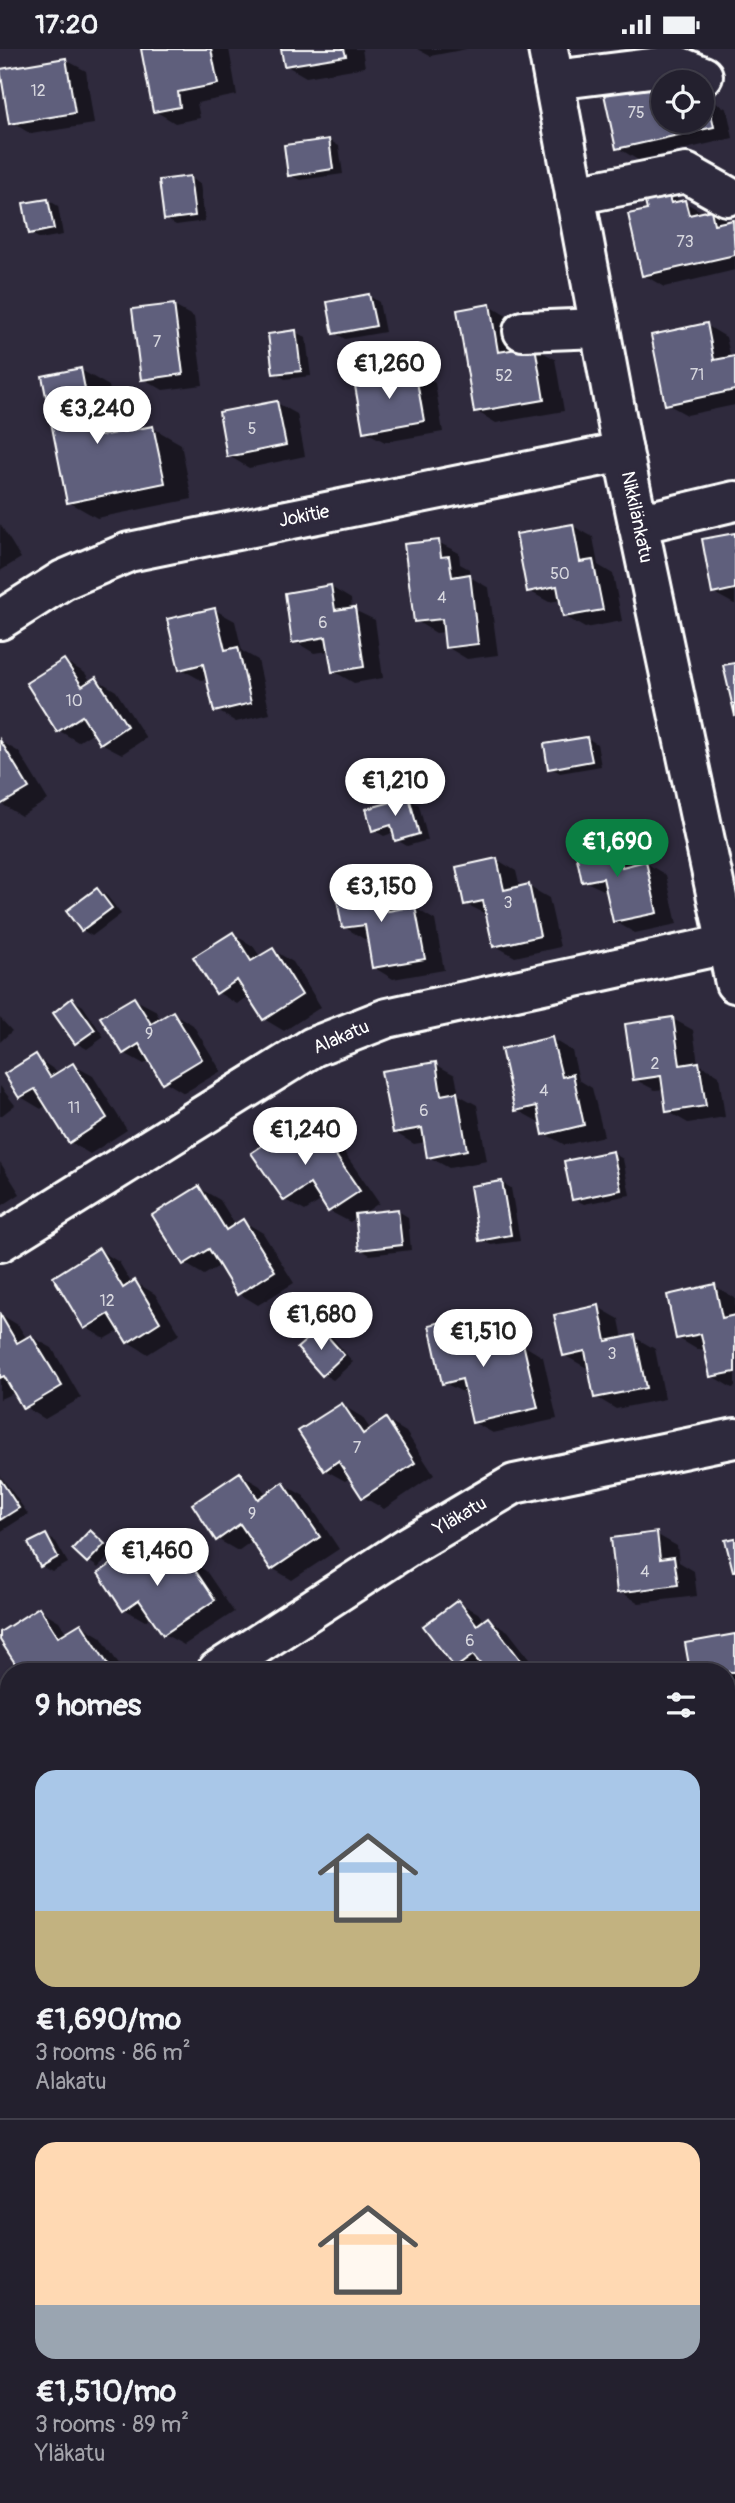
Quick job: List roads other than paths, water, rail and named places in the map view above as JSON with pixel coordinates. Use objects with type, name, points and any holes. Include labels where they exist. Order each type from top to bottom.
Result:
[{"type":"street","points":[[551,65],[675,65],[688,70]]},
{"type":"street","name":"Nikkilänkatu","points":[[551,65],[623,452],[735,983]]},
{"type":"street","points":[[575,195],[686,173],[727,196]]},
{"type":"street","points":[[523,331],[600,328]]},
{"type":"street","name":"Jokitie","points":[[0,620],[63,580],[129,552],[623,452]]},
{"type":"street","points":[[638,524],[735,501]]},
{"type":"street","name":"Alakatu","points":[[0,1242],[313,1047],[387,1018],[727,944]]},
{"type":"street","name":"Yläkatu","points":[[229,1663],[409,1546],[514,1484],[735,1438]]}]
